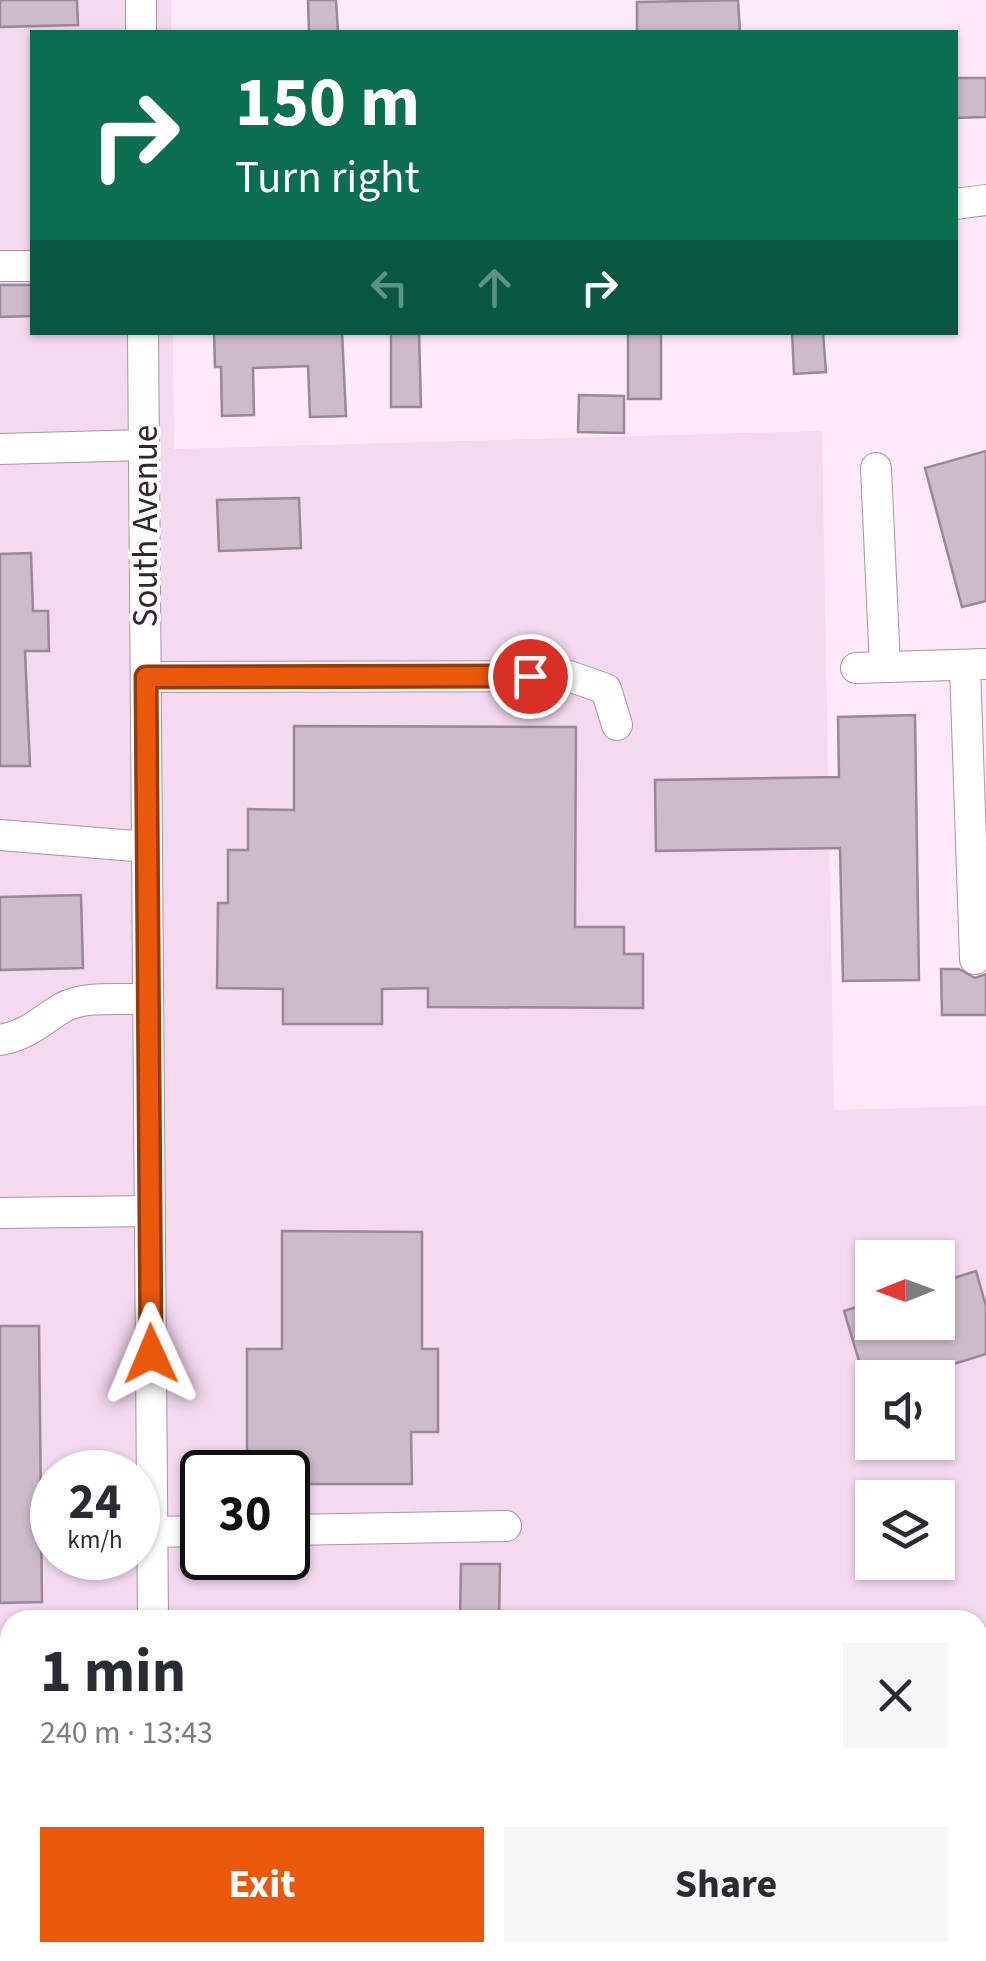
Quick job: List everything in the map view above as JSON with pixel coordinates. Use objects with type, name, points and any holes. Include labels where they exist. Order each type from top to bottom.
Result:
[{"type":"street","points":[[141,0],[141,30]]},
{"type":"street","points":[[958,204],[986,200]]},
{"type":"street","points":[[0,266],[30,266]]},
{"type":"street","name":"South Avenue","points":[[144,335],[151,1450]]},
{"type":"street","points":[[0,449],[144,445]]},
{"type":"street","points":[[876,468],[870,668],[975,665],[975,959]]},
{"type":"street","points":[[146,677],[568,676],[606,689],[617,725]]},
{"type":"street","points":[[0,835],[147,848]]},
{"type":"street","points":[[0,1040],[18,1037],[64,1007],[81,1002],[148,999]]},
{"type":"street","points":[[0,1214],[150,1211]]},
{"type":"street","points":[[310,1530],[506,1526]]},
{"type":"street","name":"South Avenue","points":[[152,1580],[152,1610]]},
{"type":"shaded area","points":[[0,0],[171,0],[171,30],[30,30],[30,335],[173,335],[174,449],[822,431],[834,1110],[986,1106],[986,1610],[0,1610]]},
{"type":"building","points":[[0,0],[77,0],[78,25],[0,27]]},
{"type":"building","points":[[308,0],[336,0],[338,30],[309,30]]},
{"type":"building","points":[[738,0],[740,30],[637,30],[637,2]]},
{"type":"building","points":[[958,78],[986,78],[986,117],[958,118]]},
{"type":"building","points":[[0,285],[30,285],[30,316],[0,317]]},
{"type":"building","points":[[214,335],[342,335],[346,416],[310,417],[308,366],[253,368],[254,415],[222,416],[221,367],[215,367]]},
{"type":"building","points":[[391,335],[419,335],[421,407],[391,407]]},
{"type":"building","points":[[628,335],[661,335],[661,399],[628,399]]},
{"type":"building","points":[[792,335],[823,335],[826,372],[794,374]]},
{"type":"building","points":[[579,395],[624,396],[624,433],[578,432]]},
{"type":"building","points":[[986,451],[986,601],[962,607],[925,468]]},
{"type":"building","points":[[299,498],[301,548],[219,551],[217,500]]},
{"type":"building","points":[[31,553],[33,611],[48,611],[49,651],[25,651],[30,766],[0,766],[0,554]]},
{"type":"building","points":[[915,715],[919,980],[843,981],[840,848],[656,851],[655,780],[839,777],[838,717]]},
{"type":"building","points":[[294,726],[576,727],[575,927],[624,927],[624,954],[643,954],[643,1008],[428,1007],[428,988],[382,989],[382,1024],[283,1024],[283,989],[217,988],[218,903],[228,903],[228,850],[248,850],[248,809],[294,810]]},
{"type":"building","points":[[81,895],[83,968],[0,970],[0,897]]},
{"type":"building","points":[[941,969],[959,969],[975,978],[986,974],[986,1015],[942,1015]]},
{"type":"building","points":[[282,1231],[422,1232],[422,1349],[438,1349],[438,1432],[411,1432],[412,1484],[310,1484],[310,1450],[247,1450],[247,1349],[282,1349]]},
{"type":"building","points":[[976,1271],[986,1306],[986,1354],[955,1364],[955,1360],[859,1360],[844,1311],[855,1307],[855,1340],[955,1340],[955,1278]]},
{"type":"building","points":[[0,1326],[39,1326],[40,1450],[30,1450],[30,1580],[42,1580],[42,1602],[0,1603]]},
{"type":"building","points":[[461,1564],[500,1564],[499,1610],[460,1610]]},
{"type":"route","points":[[151,1354],[146,677],[530,676]]}]
